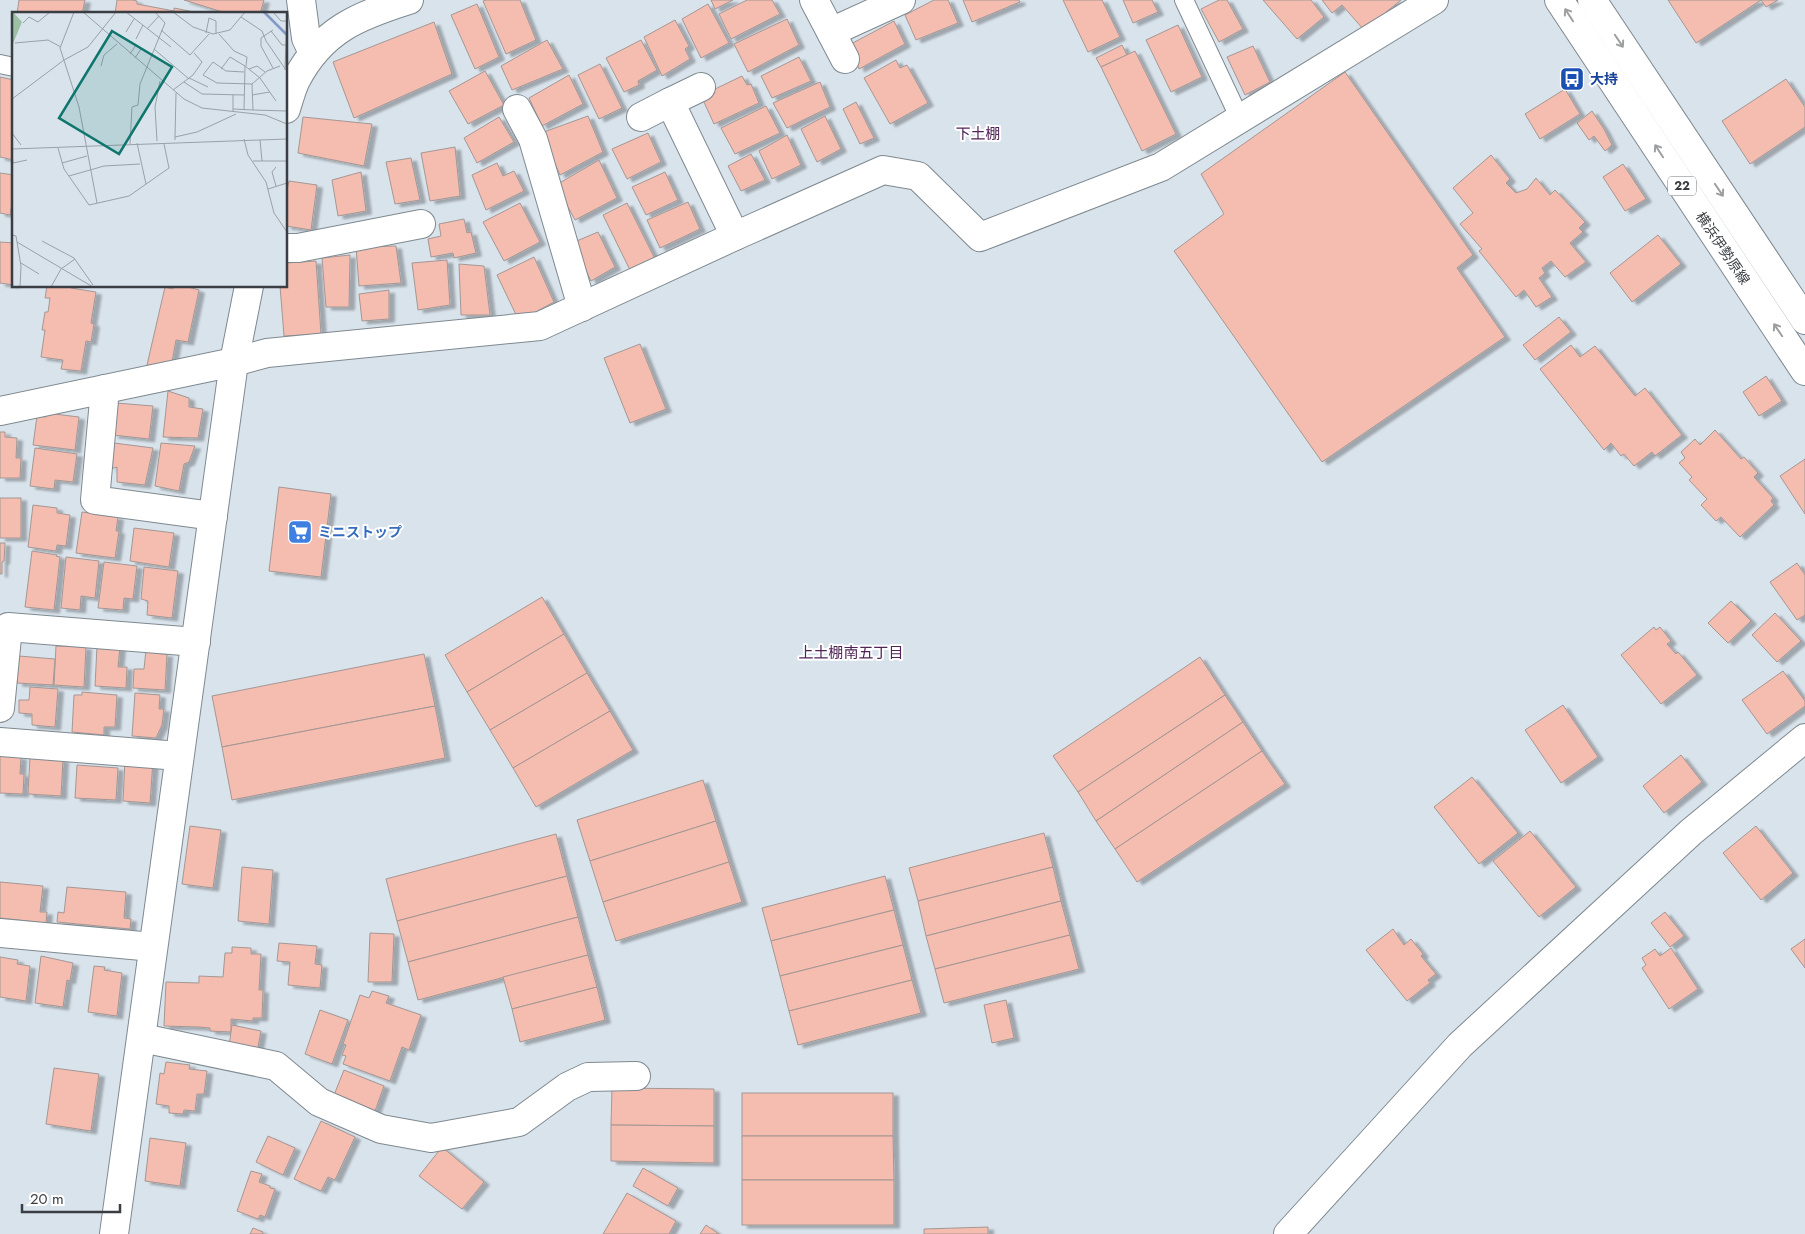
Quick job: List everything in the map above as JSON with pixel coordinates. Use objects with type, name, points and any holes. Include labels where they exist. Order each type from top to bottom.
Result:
[{"type":"street","points":[[301,0],[306,38],[313,53]]},
{"type":"street","points":[[288,103],[296,81],[313,53],[338,30],[359,18],[409,0]]},
{"type":"street","points":[[814,0],[845,59]]},
{"type":"street","points":[[831,32],[901,0]]},
{"type":"street","points":[[0,411],[234,362],[267,353],[540,326],[882,170],[918,176],[980,238],[1160,167],[1434,0]]},
{"type":"street","name":"横浜伊勢原線","points":[[1559,0],[1805,371]]},
{"type":"street","name":"横浜伊勢原線","points":[[1592,0],[1805,320]]},
{"type":"street","points":[[641,117],[701,87]]},
{"type":"street","points":[[670,102],[735,236]]},
{"type":"street","points":[[517,109],[533,139],[582,307]]},
{"type":"street","points":[[288,248],[298,248],[421,224]]},
{"type":"street","points":[[114,1234],[234,362],[249,288]]},
{"type":"street","points":[[105,389],[95,500],[213,516]]},
{"type":"street","points":[[0,708],[8,626],[196,642]]},
{"type":"street","points":[[1288,1234],[1460,1045],[1691,832],[1805,738]]},
{"type":"street","points":[[0,742],[179,756]]},
{"type":"street","points":[[0,933],[154,947]]},
{"type":"street","points":[[142,1038],[276,1066],[319,1102],[381,1128],[431,1138],[519,1122],[567,1087],[588,1077],[636,1076]]},
{"type":"lane","points":[[1184,0],[1240,119]]},
{"type":"building","points":[[19,0],[85,0],[82,12],[17,12]]},
{"type":"building","points":[[117,0],[132,0],[137,1],[137,4],[174,11],[174,8],[194,12],[115,12]]},
{"type":"building","points":[[184,0],[264,0],[261,12],[223,12]]},
{"type":"building","points":[[520,0],[536,40],[506,54],[483,1]]},
{"type":"building","points":[[711,0],[733,0],[715,9]]},
{"type":"building","points":[[747,0],[772,0],[780,14],[731,39],[719,14]]},
{"type":"building","points":[[934,0],[948,0],[958,23],[916,40],[905,15]]},
{"type":"building","points":[[963,0],[1019,0],[1020,2],[972,22]]},
{"type":"building","points":[[1063,0],[1102,0],[1120,37],[1088,52]]},
{"type":"building","points":[[1123,0],[1152,0],[1158,12],[1133,23]]},
{"type":"building","points":[[1219,0],[1227,0],[1243,29],[1219,42],[1201,9]]},
{"type":"building","points":[[1263,0],[1311,0],[1324,17],[1297,39]]},
{"type":"building","points":[[1322,0],[1401,0],[1364,30],[1342,5],[1332,13]]},
{"type":"building","points":[[1668,0],[1761,0],[1696,43]]},
{"type":"building","points":[[1761,0],[1778,0],[1766,7]]},
{"type":"building","points":[[477,4],[499,57],[475,69],[451,15]]},
{"type":"building","points":[[708,4],[729,43],[701,58],[682,19]]},
{"type":"building","points":[[787,19],[799,45],[748,72],[734,44]]},
{"type":"building","points":[[675,20],[689,46],[685,49],[690,59],[662,76],[644,37]]},
{"type":"building","points":[[894,21],[905,44],[859,69],[849,45]]},
{"type":"building","points":[[434,22],[452,74],[354,118],[333,62]]},
{"type":"building","points":[[1178,25],[1202,77],[1171,92],[1146,40]]},
{"type":"building","points":[[547,40],[563,69],[512,90],[501,66]]},
{"type":"building","points":[[641,40],[657,70],[638,81],[639,85],[624,92],[606,58]]},
{"type":"building","points":[[1122,45],[1127,55],[1101,67],[1096,58]]},
{"type":"building","points":[[1253,46],[1270,82],[1245,95],[1227,57]]},
{"type":"building","points":[[1135,51],[1176,134],[1142,151],[1101,67]]},
{"type":"building","points":[[799,57],[811,81],[772,98],[761,76]]},
{"type":"building","points":[[896,60],[900,68],[907,65],[928,103],[890,124],[864,78]]},
{"type":"building","points":[[600,64],[622,108],[599,119],[578,75]]},
{"type":"building","points":[[485,71],[504,105],[468,124],[449,91]]},
{"type":"building","points":[[1345,72],[1473,255],[1457,268],[1505,337],[1322,462],[1174,251],[1224,214],[1201,174]]},
{"type":"building","points":[[569,75],[583,104],[542,126],[529,98]]},
{"type":"building","points":[[742,76],[747,85],[751,84],[759,103],[714,124],[703,100],[715,93],[713,90]]},
{"type":"building","points":[[0,77],[12,80],[12,160],[0,157]]},
{"type":"building","points":[[1786,79],[1805,107],[1805,127],[1750,164],[1722,121]]},
{"type":"building","points":[[820,82],[830,107],[787,128],[773,103]]},
{"type":"building","points":[[1565,89],[1580,114],[1540,139],[1525,114]]},
{"type":"building","points":[[856,102],[874,138],[860,144],[843,109]]},
{"type":"building","points":[[766,106],[780,133],[735,154],[721,128]]},
{"type":"building","points":[[1592,111],[1612,145],[1605,151],[1594,136],[1589,140],[1577,123]]},
{"type":"building","points":[[588,116],[603,152],[560,175],[541,133]]},
{"type":"building","points":[[825,116],[841,149],[817,162],[801,129]]},
{"type":"building","points":[[303,117],[372,124],[364,166],[298,153]]},
{"type":"building","points":[[499,117],[514,142],[477,163],[464,138]]},
{"type":"building","points":[[648,133],[661,162],[627,179],[612,149]]},
{"type":"building","points":[[787,135],[801,165],[772,179],[759,151]]},
{"type":"building","points":[[455,147],[460,196],[430,201],[421,153]]},
{"type":"building","points":[[751,154],[765,180],[741,191],[728,166]]},
{"type":"building","points":[[1491,155],[1510,179],[1506,183],[1516,193],[1527,189],[1536,178],[1550,195],[1555,190],[1585,222],[1579,228],[1583,232],[1570,243],[1586,262],[1565,277],[1551,261],[1542,268],[1545,273],[1539,278],[1552,297],[1536,307],[1524,290],[1516,297],[1479,251],[1482,249],[1460,224],[1473,213],[1453,188]]},
{"type":"building","points":[[411,158],[420,200],[395,204],[386,162]]},
{"type":"building","points":[[599,160],[617,198],[575,220],[556,185]]},
{"type":"building","points":[[497,163],[503,176],[514,171],[524,191],[486,210],[472,175]]},
{"type":"building","points":[[1623,164],[1646,199],[1625,211],[1603,177]]},
{"type":"building","points":[[361,172],[366,211],[338,216],[332,180]]},
{"type":"building","points":[[665,172],[678,200],[646,215],[632,187]]},
{"type":"building","points":[[0,173],[12,175],[10,215],[0,213]]},
{"type":"building","points":[[289,181],[317,185],[311,230],[288,226]]},
{"type":"building","points":[[688,202],[700,229],[660,248],[647,220]]},
{"type":"building","points":[[520,203],[540,242],[504,261],[483,222]]},
{"type":"building","points":[[627,203],[655,259],[630,270],[603,215]]},
{"type":"building","points":[[464,219],[467,233],[471,232],[476,253],[454,258],[453,253],[431,257],[428,239],[441,236],[439,224]]},
{"type":"building","points":[[598,232],[615,267],[591,281],[572,243]]},
{"type":"building","points":[[1658,235],[1681,264],[1632,302],[1610,273]]},
{"type":"building","points":[[0,242],[12,243],[12,285],[0,283]]},
{"type":"building","points":[[396,246],[401,283],[359,286],[356,247]]},
{"type":"building","points":[[350,255],[349,307],[326,307],[322,258]]},
{"type":"building","points":[[534,257],[554,302],[519,321],[497,275]]},
{"type":"building","points":[[447,260],[450,305],[418,310],[412,263]]},
{"type":"building","points":[[316,261],[321,334],[284,336],[280,288],[288,288],[288,263]]},
{"type":"building","points":[[459,264],[484,266],[490,315],[461,315]]},
{"type":"building","points":[[47,288],[71,288],[96,292],[91,323],[94,324],[91,342],[86,341],[81,371],[61,369],[63,360],[41,357],[45,330],[42,330],[50,298],[45,298]]},
{"type":"building","points":[[165,288],[192,288],[199,290],[188,342],[176,340],[172,362],[154,366],[147,365]]},
{"type":"building","points":[[389,290],[389,319],[362,321],[359,294]]},
{"type":"building","points":[[1559,317],[1571,332],[1535,360],[1523,345]]},
{"type":"building","points":[[640,344],[666,409],[630,423],[604,358]]},
{"type":"building","points":[[1571,345],[1580,357],[1595,346],[1635,396],[1645,388],[1682,435],[1655,456],[1652,452],[1634,466],[1624,454],[1621,456],[1611,443],[1604,450],[1540,369]]},
{"type":"building","points":[[1766,376],[1782,401],[1759,416],[1743,392]]},
{"type":"building","points":[[168,391],[189,398],[189,407],[203,409],[198,438],[163,437]]},
{"type":"building","points":[[116,403],[153,406],[149,439],[113,435]]},
{"type":"building","points":[[46,413],[79,417],[75,450],[33,445],[37,416],[46,417]]},
{"type":"building","points":[[1715,430],[1741,459],[1744,457],[1758,473],[1754,477],[1773,498],[1771,501],[1774,505],[1740,537],[1721,517],[1716,521],[1701,505],[1707,499],[1689,480],[1692,477],[1679,463],[1685,458],[1681,452],[1695,439],[1700,445]]},
{"type":"building","points":[[0,432],[5,432],[5,437],[17,438],[16,458],[21,458],[20,478],[0,478]]},
{"type":"building","points":[[114,443],[153,448],[145,485],[117,482],[117,467],[111,469]]},
{"type":"building","points":[[161,443],[195,446],[189,462],[184,464],[179,491],[155,486]]},
{"type":"building","points":[[35,448],[77,454],[73,482],[55,480],[54,489],[30,486]]},
{"type":"building","points":[[1805,459],[1805,514],[1780,476]]},
{"type":"building","name":"ミニストップ","points":[[279,487],[331,494],[321,577],[269,571]]},
{"type":"building","points":[[0,498],[21,498],[21,538],[0,538]]},
{"type":"building","points":[[33,505],[57,508],[57,513],[70,515],[66,546],[57,545],[56,551],[28,547]]},
{"type":"building","points":[[82,512],[118,517],[116,531],[119,531],[115,558],[76,553]]},
{"type":"building","points":[[134,528],[174,533],[169,567],[130,561]]},
{"type":"building","points":[[0,543],[5,543],[2,574],[0,574]]},
{"type":"building","points":[[32,551],[60,557],[54,610],[25,607]]},
{"type":"building","points":[[66,557],[99,561],[95,598],[81,596],[80,610],[61,608]]},
{"type":"building","points":[[104,562],[137,566],[133,599],[124,598],[123,610],[98,608]]},
{"type":"building","points":[[1797,563],[1805,575],[1805,615],[1797,620],[1770,582]]},
{"type":"building","points":[[144,567],[178,571],[172,618],[147,615],[148,601],[141,599]]},
{"type":"building","points":[[542,597],[564,634],[467,692],[445,655]]},
{"type":"building","points":[[1731,601],[1751,621],[1728,643],[1708,623]]},
{"type":"building","points":[[1775,613],[1801,641],[1777,662],[1752,635]]},
{"type":"building","points":[[1654,627],[1656,630],[1660,627],[1671,641],[1667,644],[1676,654],[1678,652],[1697,675],[1661,704],[1621,655]]},
{"type":"building","points":[[564,634],[587,673],[490,730],[467,692]]},
{"type":"building","points":[[56,646],[86,647],[84,687],[54,685]]},
{"type":"building","points":[[97,646],[120,647],[118,667],[127,667],[126,688],[95,686]]},
{"type":"building","points":[[146,650],[161,651],[161,654],[167,654],[165,690],[133,688],[134,669],[144,669]]},
{"type":"building","points":[[424,654],[435,706],[222,747],[212,696]]},
{"type":"building","points":[[19,656],[55,659],[53,685],[17,683]]},
{"type":"building","points":[[1200,657],[1225,695],[1078,792],[1053,756]]},
{"type":"building","points":[[1783,671],[1805,701],[1805,706],[1767,734],[1742,700]]},
{"type":"building","points":[[587,673],[610,711],[513,768],[490,730]]},
{"type":"building","points":[[30,687],[58,689],[55,727],[32,725],[32,714],[19,713],[19,700],[29,700]]},
{"type":"building","points":[[82,692],[117,695],[115,727],[104,727],[104,735],[72,732],[74,695],[82,695]]},
{"type":"building","points":[[135,693],[160,695],[159,709],[164,709],[162,725],[156,738],[132,736]]},
{"type":"building","points":[[1225,695],[1243,722],[1096,821],[1078,792]]},
{"type":"building","points":[[1563,705],[1598,757],[1561,783],[1525,730]]},
{"type":"building","points":[[435,706],[445,758],[232,800],[222,747]]},
{"type":"building","points":[[610,711],[633,750],[536,807],[513,768]]},
{"type":"building","points":[[1243,722],[1262,751],[1115,849],[1096,821]]},
{"type":"building","points":[[1262,751],[1285,784],[1137,882],[1115,849]]},
{"type":"building","points":[[0,755],[21,757],[20,774],[24,774],[23,794],[0,793]]},
{"type":"building","points":[[1681,755],[1702,782],[1664,813],[1643,786]]},
{"type":"building","points":[[30,757],[63,759],[61,796],[28,794]]},
{"type":"building","points":[[125,759],[153,761],[150,803],[123,801]]},
{"type":"building","points":[[77,765],[118,768],[116,800],[75,798]]},
{"type":"building","points":[[1472,777],[1518,833],[1479,864],[1434,807]]},
{"type":"building","points":[[703,780],[716,821],[590,861],[577,820]]},
{"type":"building","points":[[716,821],[729,862],[603,902],[590,861]]},
{"type":"building","points":[[190,826],[221,830],[213,888],[182,884]]},
{"type":"building","points":[[1756,826],[1793,873],[1761,900],[1723,853]]},
{"type":"building","points":[[1530,831],[1576,887],[1539,917],[1493,861]]},
{"type":"building","points":[[1044,833],[1053,867],[918,901],[909,868]]},
{"type":"building","points":[[556,834],[567,876],[397,921],[386,879]]},
{"type":"building","points":[[729,862],[742,902],[616,941],[603,902]]},
{"type":"building","points":[[242,867],[273,870],[269,924],[238,921]]},
{"type":"building","points":[[1053,867],[1061,901],[926,936],[918,901]]},
{"type":"building","points":[[567,876],[578,917],[408,962],[397,921]]},
{"type":"building","points":[[885,876],[894,910],[771,941],[762,908]]},
{"type":"building","points":[[0,882],[43,886],[40,912],[47,912],[46,923],[0,918]]},
{"type":"building","points":[[67,887],[126,892],[124,918],[131,919],[130,929],[57,922],[58,912],[64,913]]},
{"type":"building","points":[[1061,901],[1070,935],[935,969],[926,936]]},
{"type":"building","points":[[894,910],[903,945],[780,976],[771,941]]},
{"type":"building","points":[[1665,912],[1684,936],[1670,947],[1651,923]]},
{"type":"building","points":[[578,917],[588,955],[418,1000],[408,962]]},
{"type":"building","points":[[1393,929],[1404,945],[1411,939],[1423,954],[1421,956],[1436,974],[1428,980],[1430,983],[1407,1001],[1366,950]]},
{"type":"building","points":[[370,933],[394,934],[392,982],[368,982]]},
{"type":"building","points":[[1070,935],[1079,969],[944,1003],[935,969]]},
{"type":"building","points":[[1805,939],[1805,968],[1791,949]]},
{"type":"building","points":[[279,943],[317,946],[315,964],[322,965],[320,988],[288,985],[290,962],[277,961]]},
{"type":"building","points":[[903,945],[912,980],[789,1011],[780,976]]},
{"type":"building","points":[[232,947],[251,948],[251,954],[261,954],[259,990],[263,990],[262,1018],[253,1018],[253,1021],[231,1019],[231,1032],[210,1031],[210,1028],[199,1027],[164,1026],[166,982],[199,983],[199,976],[223,977],[225,953],[232,953]]},
{"type":"building","points":[[1671,948],[1698,989],[1669,1009],[1642,968],[1646,965],[1642,958],[1655,949],[1660,956]]},
{"type":"building","points":[[588,955],[597,987],[512,1009],[503,977]]},
{"type":"building","points":[[41,956],[73,963],[70,981],[67,980],[63,1007],[35,1003]]},
{"type":"building","points":[[0,957],[18,960],[17,964],[30,966],[26,1001],[0,997]]},
{"type":"building","points":[[94,966],[105,967],[104,970],[122,973],[117,1016],[88,1012]]},
{"type":"building","points":[[912,980],[921,1013],[798,1045],[789,1011]]},
{"type":"building","points":[[597,987],[605,1020],[520,1042],[512,1009]]},
{"type":"building","points":[[372,991],[389,996],[386,1003],[421,1015],[409,1050],[402,1047],[390,1081],[343,1064],[346,1056],[342,1055],[346,1045],[343,1044],[360,995],[369,998]]},
{"type":"building","points":[[1006,1000],[1014,1038],[992,1043],[984,1005]]},
{"type":"building","points":[[320,1010],[348,1020],[332,1064],[305,1054]]},
{"type":"building","points":[[232,1025],[261,1031],[257,1052],[229,1046]]},
{"type":"building","points":[[166,1062],[190,1065],[189,1069],[207,1071],[204,1094],[197,1094],[195,1111],[184,1110],[183,1114],[169,1113],[169,1106],[156,1104],[160,1073],[164,1074]]},
{"type":"building","points":[[54,1068],[99,1074],[91,1131],[46,1124]]},
{"type":"building","points":[[344,1070],[384,1086],[375,1111],[334,1095]]},
{"type":"building","points":[[612,1088],[714,1089],[714,1126],[611,1125]]},
{"type":"building","points":[[742,1093],[893,1093],[893,1136],[742,1136]]},
{"type":"building","points":[[321,1121],[355,1137],[335,1180],[328,1177],[321,1191],[294,1179]]},
{"type":"building","points":[[611,1125],[714,1126],[714,1163],[611,1161]]},
{"type":"building","points":[[268,1136],[295,1148],[283,1175],[256,1162]]},
{"type":"building","points":[[742,1136],[893,1136],[894,1180],[742,1180]]},
{"type":"building","points":[[150,1138],[186,1143],[180,1186],[145,1181]]},
{"type":"building","points":[[442,1147],[484,1182],[462,1209],[419,1176]]},
{"type":"building","points":[[643,1168],[678,1188],[668,1206],[633,1186]]},
{"type":"building","points":[[251,1171],[262,1174],[259,1182],[275,1189],[265,1217],[260,1215],[258,1219],[237,1211]]},
{"type":"building","points":[[742,1180],[894,1180],[894,1225],[742,1225]]},
{"type":"building","points":[[627,1193],[676,1221],[669,1234],[603,1234]]},
{"type":"building","points":[[706,1225],[719,1234],[700,1234]]},
{"type":"building","points":[[988,1227],[988,1234],[924,1234],[924,1229]]},
{"type":"building","points":[[253,1228],[263,1232],[262,1234],[250,1234]]},
{"type":"place","name":"大持","points":[[1572,79]]},
{"type":"place","name":"ミニストップ","points":[[300,532]]},
{"type":"district","name":"下土棚","points":[[978,134]]},
{"type":"district","name":"上土棚南五丁目","points":[[851,653]]}]
